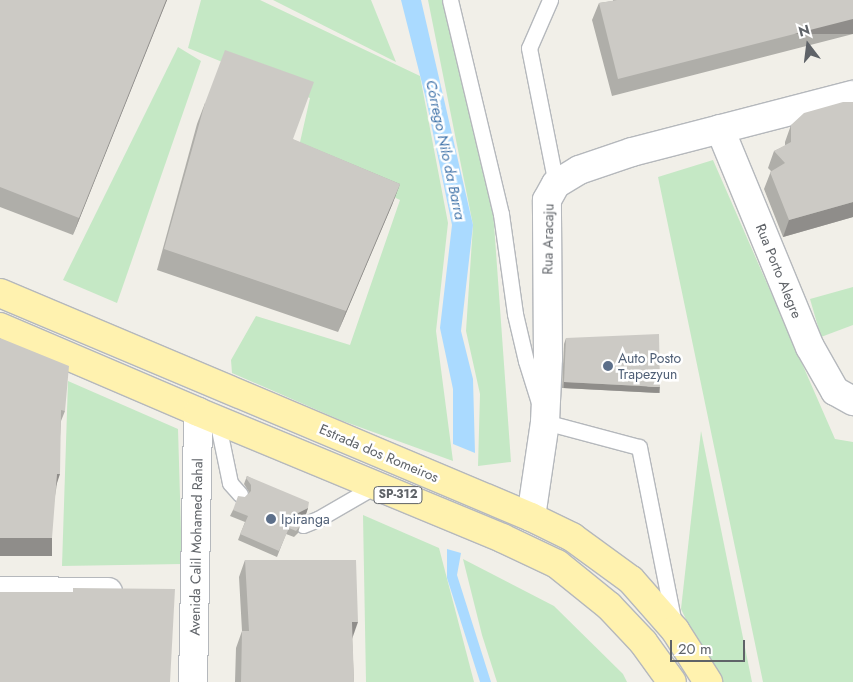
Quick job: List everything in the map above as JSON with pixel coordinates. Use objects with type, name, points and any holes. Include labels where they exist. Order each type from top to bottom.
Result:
[{"type":"main road","name":"Estrada dos Romeiros","points":[[0,293],[531,517],[572,537],[630,580],[675,630],[708,682]]},
{"type":"main road","name":"SP-312","points":[[0,327],[502,538],[557,564],[609,606],[644,642],[672,682]]},
{"type":"street","name":"Rua Aracaju","points":[[531,517],[545,422],[548,358],[547,200],[556,184],[579,170],[632,152],[853,95]]},
{"type":"street","name":"Rua Porto Alegre","points":[[720,129],[810,347],[835,391],[853,401]]},
{"type":"street","name":"Avenida Calil Mohamed Rahal","points":[[193,682],[184,592],[208,416]]},
{"type":"street","points":[[0,591],[136,592]]},
{"type":"lane","points":[[450,0],[501,214],[515,314],[526,360],[545,422],[639,447],[675,630]]},
{"type":"lane","points":[[550,0],[529,48],[556,184]]},
{"type":"lane","points":[[208,416],[230,483],[240,494]]},
{"type":"lane","points":[[303,525],[318,519],[375,486]]},
{"type":"green space","points":[[201,0],[260,0],[420,76],[448,223],[436,331],[453,461],[340,420],[232,373],[231,360],[256,316],[350,345],[400,200],[298,151],[310,98],[188,48]]},
{"type":"green space","points":[[273,0],[371,0],[396,62]]},
{"type":"green space","points":[[428,0],[444,0],[493,210],[511,462],[478,466],[480,394],[466,331],[473,225]]},
{"type":"green space","points":[[178,47],[201,61],[117,303],[63,280]]},
{"type":"green space","points":[[713,160],[835,439],[853,442],[853,682],[763,682],[658,177]]},
{"type":"green space","points":[[853,287],[853,325],[821,337],[810,299]]},
{"type":"green space","points":[[68,381],[178,429],[182,564],[62,566]]},
{"type":"green space","points":[[701,431],[752,682],[716,682],[681,609]]},
{"type":"green space","points":[[363,515],[439,548],[474,682],[366,682]]},
{"type":"green space","points":[[463,559],[554,606],[623,674],[627,682],[497,682],[482,635]]},
{"type":"water","name":"Córrego Nilo da Barra","points":[[401,0],[421,0],[473,225],[461,331],[473,379],[475,453],[453,444],[453,389],[440,328],[452,225],[426,99]]},
{"type":"water","points":[[447,549],[461,553],[457,575],[491,682],[480,682],[447,578]]},
{"type":"building","points":[[0,0],[166,0],[79,218],[0,187]]},
{"type":"building","points":[[617,0],[853,0],[853,19],[618,79],[599,3]]},
{"type":"building","points":[[225,50],[314,82],[293,139],[400,184],[346,311],[164,249],[205,103]]},
{"type":"building","points":[[843,102],[853,102],[853,202],[789,220],[770,172],[785,163],[774,151],[791,142],[791,125],[804,113]]},
{"type":"building","name":"Auto Posto Trapezyun","points":[[659,334],[660,387],[564,382],[566,338]]},
{"type":"building","points":[[0,338],[69,366],[65,411],[61,410],[60,474],[57,474],[52,538],[0,538]]},
{"type":"building","name":"Ipiranga","points":[[247,476],[309,502],[308,508],[298,513],[296,517],[300,526],[296,531],[289,528],[279,551],[240,534],[248,516],[233,510],[238,496],[245,497],[251,491],[251,485],[246,478]]},
{"type":"building","points":[[245,560],[356,560],[358,622],[352,622],[354,682],[241,682],[242,631],[249,631]]},
{"type":"building","points":[[73,588],[175,589],[170,682],[0,682],[0,592],[73,592]]},
{"type":"place","name":"Auto Posto Trapezyun","points":[[608,366]]},
{"type":"place","name":"Ipiranga","points":[[271,519]]}]
